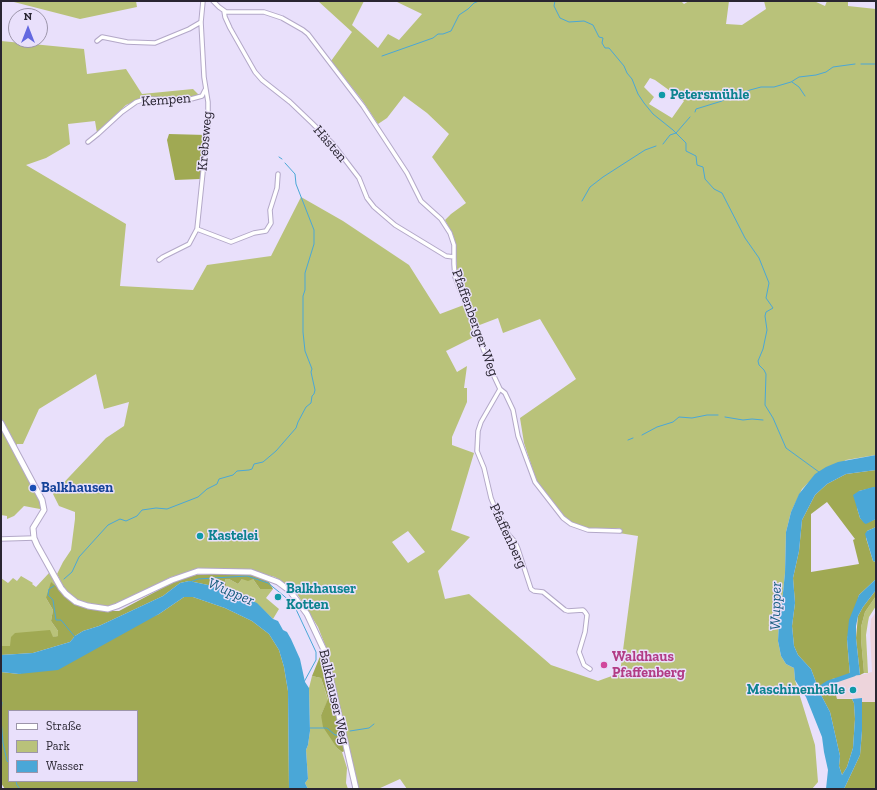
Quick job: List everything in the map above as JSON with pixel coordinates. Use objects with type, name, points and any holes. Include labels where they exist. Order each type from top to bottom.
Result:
[{"type":"main road","points":[[1,423],[42,500],[44,510],[34,526],[34,538]]},
{"type":"main road","name":"Balkhauser Weg","points":[[34,538],[52,572],[66,594],[76,602],[98,608],[108,609],[117,606],[172,580],[198,571],[248,571],[272,580],[287,588],[295,596],[307,614],[324,650],[356,789]]},
{"type":"street","name":"Krebsweg","points":[[159,260],[189,244],[192,241],[197,229],[208,129],[208,102],[204,77],[201,22],[203,1]]},
{"type":"street","points":[[213,1],[224,11]]},
{"type":"street","name":"Hästen","points":[[224,11],[230,28],[255,72],[262,80],[307,118],[333,144],[359,178],[367,198],[374,207],[395,225],[446,256],[454,257]]},
{"type":"street","name":"Pfaffenberger Weg","points":[[224,11],[258,11],[267,13],[288,21],[306,32],[366,110],[407,173],[420,201],[447,226],[453,241],[455,277],[500,389],[505,393],[513,410],[518,436],[535,482],[563,518],[571,524],[588,530],[620,532]]},
{"type":"street","points":[[97,41],[102,38],[127,42],[155,43],[189,29],[201,22]]},
{"type":"street","name":"Kempen","points":[[88,142],[122,112],[136,102],[152,99],[191,100],[202,96],[206,89]]},
{"type":"street","points":[[197,229],[231,242],[253,233],[266,231],[270,225],[270,210],[277,188],[278,174]]},
{"type":"street","name":"Pfaffenberg","points":[[500,389],[497,397],[481,422],[478,434],[478,451],[493,503],[508,534],[515,542],[531,589],[543,592],[564,610],[583,610],[587,615],[579,652],[584,665],[590,668]]},
{"type":"street","points":[[1,539],[34,538]]},
{"type":"shaded area","points":[[876,612],[876,702],[862,702],[862,698],[837,699],[832,679],[872,672],[870,632],[871,619]]},
{"type":"green space","points":[[10,1],[136,1],[137,7],[80,19],[48,11],[48,8],[37,8]]},
{"type":"green space","points":[[318,1],[364,1],[352,25],[378,48],[388,34],[399,40],[422,14],[395,1],[681,1],[684,4],[689,1],[729,1],[726,24],[742,25],[766,9],[764,1],[814,1],[825,6],[827,1],[848,1],[848,6],[876,9],[876,455],[846,460],[808,483],[802,489],[791,512],[786,532],[785,573],[778,641],[781,656],[786,664],[794,668],[795,680],[815,745],[818,782],[812,789],[407,789],[400,779],[378,789],[358,789],[327,650],[318,627],[294,589],[275,577],[248,570],[219,568],[196,570],[171,577],[119,603],[105,607],[88,604],[75,599],[67,593],[57,574],[71,550],[75,512],[59,506],[53,494],[106,438],[124,426],[129,402],[104,409],[96,374],[39,409],[23,444],[17,444],[16,447],[1,419],[1,41],[8,42],[8,48],[48,48],[48,46],[84,49],[87,74],[126,69],[142,94],[193,89],[199,95],[191,98],[170,99],[149,97],[140,99],[126,105],[97,133],[95,121],[68,124],[70,144],[46,158],[26,165],[126,224],[120,286],[193,290],[207,265],[271,256],[301,197],[343,221],[409,265],[440,314],[469,303],[458,278],[454,237],[445,220],[466,203],[432,157],[449,134],[427,113],[404,96],[387,118],[378,124],[362,100],[331,61],[352,32]],"holes":[[[650,78],[684,101],[672,118],[649,104],[654,97],[644,87]],[[498,318],[503,333],[540,319],[576,379],[520,418],[524,443],[537,482],[557,509],[570,523],[587,529],[603,530],[620,528],[619,533],[638,536],[620,673],[598,681],[551,665],[469,594],[445,599],[438,571],[470,537],[451,530],[474,453],[452,445],[452,437],[467,402],[467,388],[464,388],[467,366],[457,372],[446,351],[480,334],[477,326]],[[408,531],[425,552],[408,563],[392,542]]]},
{"type":"green space","points":[[169,134],[206,135],[200,179],[175,180],[167,140]]},
{"type":"green space","points":[[1,428],[37,492],[41,504],[40,509],[24,506],[14,516],[7,519],[7,516],[1,515]]},
{"type":"green space","points":[[876,470],[876,487],[859,491],[857,508],[860,518],[866,523],[876,519],[876,527],[867,531],[866,538],[873,561],[876,562],[876,579],[859,595],[847,639],[850,676],[832,679],[837,699],[852,699],[854,703],[855,719],[853,748],[847,767],[842,775],[839,766],[840,756],[830,712],[820,693],[811,669],[798,655],[794,646],[792,626],[795,603],[793,578],[799,551],[802,520],[815,495],[827,484],[846,474]],"holes":[[[827,502],[855,539],[853,540],[859,564],[811,572],[811,514]]]},
{"type":"green space","points":[[49,573],[60,590],[46,598],[53,610],[51,621],[58,631],[59,636],[10,646],[1,646],[1,578],[8,583],[13,578],[17,581],[21,576],[33,583],[32,584],[36,587]]},
{"type":"green space","points":[[233,573],[257,576],[268,580],[273,589],[260,589],[253,579],[248,581],[242,579],[238,584],[229,579],[225,579],[227,589],[189,581],[180,583],[163,596],[99,626],[83,631],[75,636],[70,642],[33,653],[1,655],[1,646],[10,646],[11,637],[15,633],[50,630],[53,637],[58,636],[58,631],[51,621],[53,610],[46,598],[51,582],[60,590],[89,609],[119,611],[172,583],[185,578],[196,575]]},
{"type":"green space","points":[[225,579],[229,579],[238,584],[242,579],[253,579],[260,589],[273,589],[266,598],[279,609],[273,619],[256,603],[227,589]]},
{"type":"green space","points":[[876,590],[876,596],[865,612],[861,627],[864,673],[860,675],[856,638],[858,616]]},
{"type":"green space","points":[[876,596],[876,606],[869,617],[866,635],[868,673],[864,673],[861,627],[865,612]]},
{"type":"green space","points":[[184,597],[193,597],[225,608],[252,621],[269,634],[279,650],[284,667],[288,691],[289,789],[5,789],[1,783],[1,672],[19,674],[159,614]]},
{"type":"green space","points":[[321,654],[345,751],[342,752],[337,748],[323,727],[321,715],[328,699],[321,678],[312,676]]},
{"type":"green space","points":[[312,676],[321,678],[328,700],[321,715],[337,748],[342,752],[347,768],[346,783],[348,789],[308,789],[305,783],[308,779],[306,750],[310,731],[309,688]]},
{"type":"green space","points":[[862,702],[876,702],[876,789],[844,789],[860,755]]},
{"type":"water","points":[[876,455],[876,470],[846,474],[827,484],[815,495],[802,520],[799,551],[793,578],[795,603],[792,626],[794,646],[798,655],[811,669],[820,693],[830,712],[840,756],[839,766],[842,775],[847,767],[853,748],[855,719],[854,703],[852,699],[862,698],[860,755],[844,789],[826,789],[828,770],[822,737],[806,697],[795,680],[794,668],[786,664],[781,656],[778,641],[785,573],[786,532],[791,512],[799,494],[815,474],[838,462]]},
{"type":"water","points":[[876,487],[876,519],[866,524],[860,518],[853,495],[859,491]]},
{"type":"water","points":[[876,527],[876,562],[873,561],[865,534],[867,531]]},
{"type":"water","points":[[876,579],[876,590],[858,616],[856,626],[860,675],[850,676],[847,639],[849,620],[859,595]]},
{"type":"water","name":"Wupper","points":[[189,581],[227,589],[257,603],[273,619],[278,621],[283,630],[287,632],[300,659],[305,682],[309,688],[310,731],[306,750],[308,779],[305,783],[308,789],[289,789],[288,691],[284,667],[279,650],[269,634],[252,621],[225,608],[193,597],[184,597],[159,614],[58,670],[19,674],[1,672],[1,655],[33,653],[70,642],[75,636],[83,631],[99,626],[163,596],[180,583]]},
{"type":"waterway","points":[[382,56],[433,38],[438,34],[451,31],[459,15],[474,3],[479,1]]},
{"type":"waterway","points":[[555,1],[554,6],[560,18],[569,22],[584,21],[593,25],[599,37],[603,38],[602,43],[605,48],[609,48],[624,66],[644,103],[653,114],[686,143],[686,151],[696,156],[697,165],[703,167],[705,179],[714,189],[722,193],[745,238],[759,258],[769,283],[766,298],[773,308],[766,312],[765,316],[767,330],[763,349],[758,361],[759,365],[766,374],[765,405],[773,418],[786,448],[819,472]]},
{"type":"waterway","points":[[695,112],[696,109],[750,90],[761,87],[774,87],[791,82],[799,77],[826,72],[833,67],[855,64]]},
{"type":"waterway","points":[[861,64],[876,64]]},
{"type":"waterway","points":[[792,82],[799,87],[805,96]]},
{"type":"waterway","points":[[663,144],[670,135],[676,133],[690,117]]},
{"type":"waterway","points":[[582,201],[590,187],[603,177],[645,150],[656,146]]},
{"type":"waterway","points":[[64,579],[72,572],[79,557],[108,525],[120,519],[126,521],[137,516],[142,510],[156,508],[167,509],[198,497],[207,489],[217,484],[219,479],[233,475],[237,471],[252,469],[254,464],[263,462],[276,451],[296,428],[306,407],[311,403],[315,390],[311,372],[312,369],[305,351],[303,332],[303,296],[305,290],[305,273],[314,244],[314,230],[296,184],[295,174],[285,163]]},
{"type":"waterway","points":[[642,435],[657,427],[673,422],[679,417],[692,418],[707,415],[718,415]]},
{"type":"waterway","points":[[725,417],[743,420],[763,420]]},
{"type":"waterway","points":[[628,440],[633,438]]},
{"type":"waterway","name":"Wupper","points":[[190,582],[198,579],[247,576],[268,583],[284,596],[294,605],[316,652],[316,660],[304,682]]},
{"type":"waterway","points":[[54,586],[49,589],[48,595],[53,600],[56,620],[61,620],[75,637]]},
{"type":"waterway","points":[[814,692],[828,683],[854,674]]},
{"type":"waterway","points":[[1,701],[1,712]]},
{"type":"waterway","points":[[1,719],[3,743],[8,762]]},
{"type":"waterway","points":[[350,731],[369,728],[374,724]]},
{"type":"waterway","points":[[309,728],[327,728],[337,735]]},
{"type":"waterway","points":[[16,782],[20,789]]},
{"type":"place","name":"Petersmühle","points":[[662,95]]},
{"type":"place","name":"Balkhausen","points":[[33,488]]},
{"type":"place","name":"Kastelei","points":[[200,536]]},
{"type":"place","name":"Balkhauser Kotten","points":[[278,597]]},
{"type":"place","name":"Waldhaus Pfaffenberg","points":[[604,665]]},
{"type":"place","name":"Maschinenhalle","points":[[853,690]]}]
